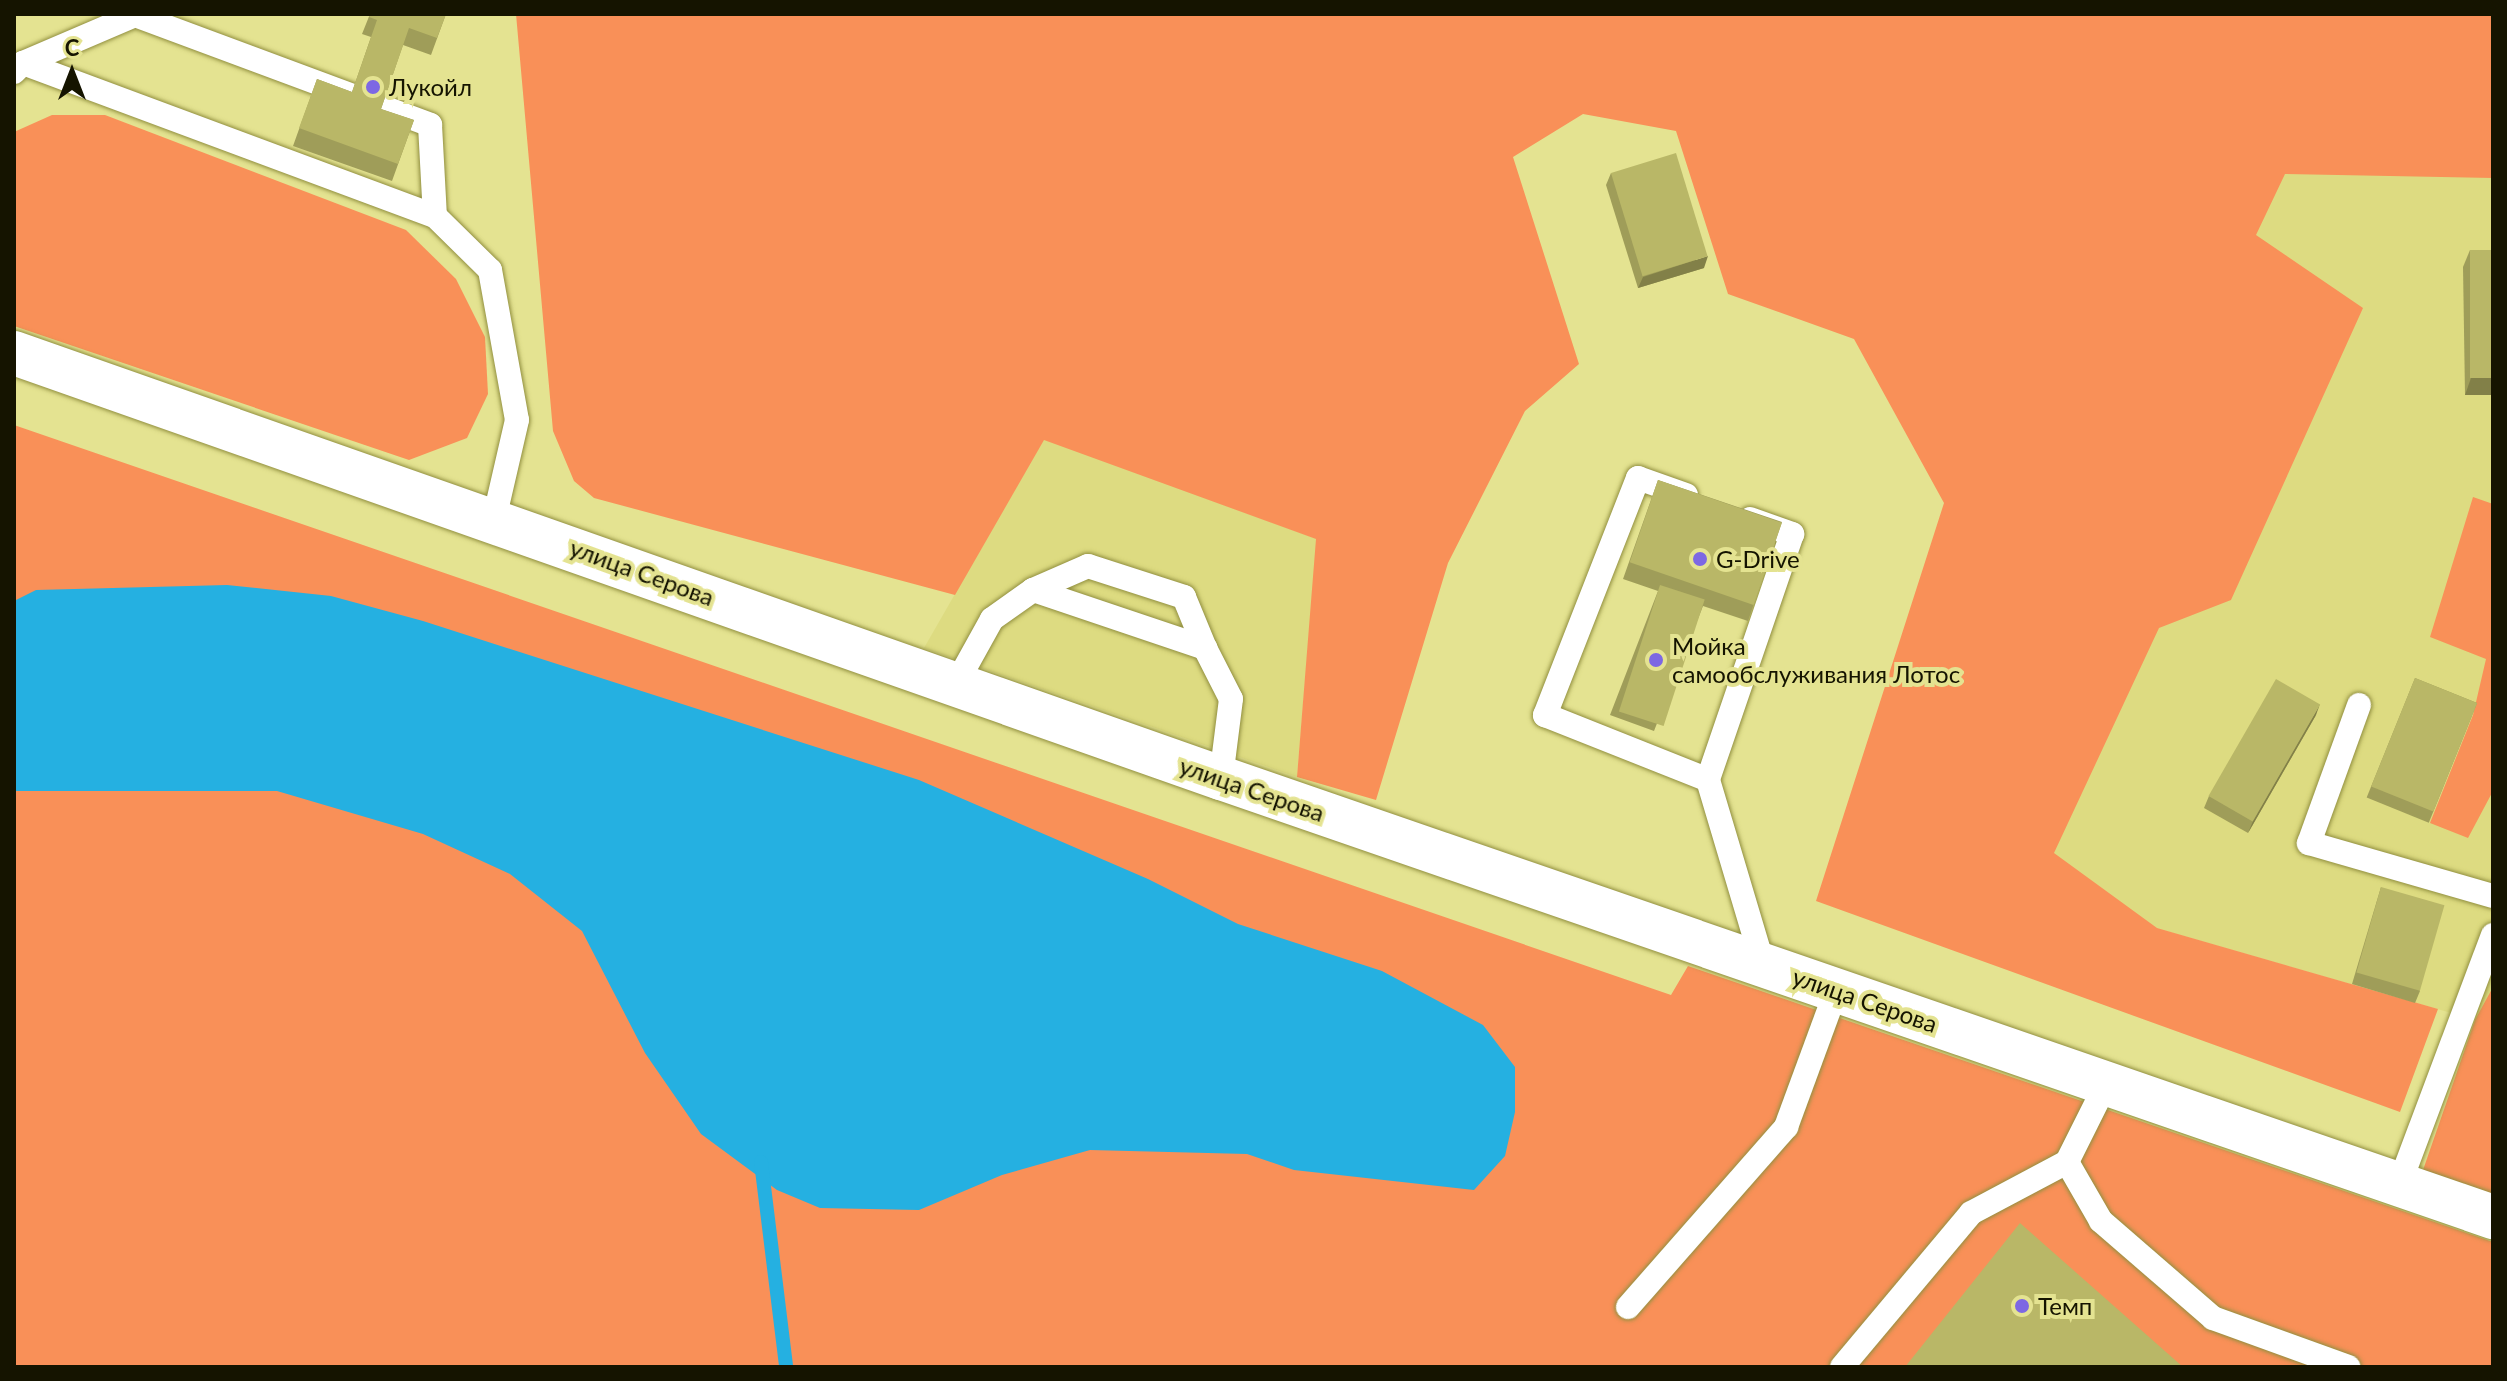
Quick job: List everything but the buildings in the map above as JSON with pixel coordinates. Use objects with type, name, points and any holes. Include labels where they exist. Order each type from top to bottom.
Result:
[{"type":"main road","name":"улица Серова","points":[[14,353],[1221,778],[2493,1217]]},
{"type":"lane","points":[[19,68],[135,15],[430,125],[435,216]]},
{"type":"lane","points":[[19,68],[435,216],[490,270],[517,420],[494,520]]},
{"type":"lane","points":[[1708,780],[1545,715],[1638,478],[1792,534],[1708,780],[1763,965]]},
{"type":"lane","points":[[956,684],[992,619],[1033,590],[1088,566],[1184,597],[1231,699],[1221,778]]},
{"type":"lane","points":[[1033,590],[1205,648]]},
{"type":"lane","points":[[2359,705],[2309,843],[2493,896]]},
{"type":"lane","points":[[2399,1185],[2493,935]]},
{"type":"lane","points":[[1628,1307],[1786,1127],[1836,991]]},
{"type":"lane","points":[[1842,1367],[1971,1213],[2067,1162],[2106,1084]]},
{"type":"lane","points":[[2067,1162],[2101,1221],[2213,1318],[2348,1367]]},
{"type":"shaded area","points":[[516,14],[2493,14],[2493,178],[2285,174],[2256,235],[2363,308],[2231,600],[2159,628],[2054,853],[2157,928],[2438,1009],[2400,1112],[1816,901],[1944,503],[1854,339],[1728,294],[1676,131],[1583,114],[1513,157],[1579,364],[1525,411],[1448,563],[1376,800],[1297,777],[1316,539],[1044,440],[955,595],[594,498],[574,481],[553,431]]},
{"type":"shaded area","points":[[2103,14],[2493,14],[2493,1025],[1930,863]]},
{"type":"shaded area","points":[[52,115],[105,115],[406,230],[456,279],[485,337],[488,394],[467,438],[409,460],[14,326],[14,132]]},
{"type":"shaded area","points":[[14,425],[1671,995],[1688,966],[2493,1242],[2493,1367],[14,1367]]},
{"type":"shaded area","points":[[1044,439],[1317,539],[1297,777],[924,648]]},
{"type":"shaded area","points":[[2473,497],[2493,504],[2493,791],[2468,838],[2430,823],[2473,715],[2486,659],[2430,637]]},
{"type":"shaded area","points":[[2493,987],[2493,1194],[2423,1170],[2475,1020]]},
{"type":"water","points":[[227,585],[331,596],[423,621],[919,780],[1148,879],[1238,924],[1382,971],[1483,1025],[1515,1067],[1515,1112],[1505,1156],[1474,1190],[1294,1170],[1247,1154],[1090,1150],[1002,1175],[919,1210],[820,1208],[777,1190],[701,1134],[645,1053],[582,931],[510,874],[423,834],[277,791],[14,791],[14,601],[36,590]]},
{"type":"waterway","points":[[761,1162],[786,1367]]},
{"type":"place","name":"Лукойл","points":[[373,87]]},
{"type":"place","name":"G-Drive","points":[[1700,559]]},
{"type":"place","name":"Мойка самообслуживания Лотос","points":[[1656,660]]},
{"type":"place","name":"Темп","points":[[2022,1306]]}]
